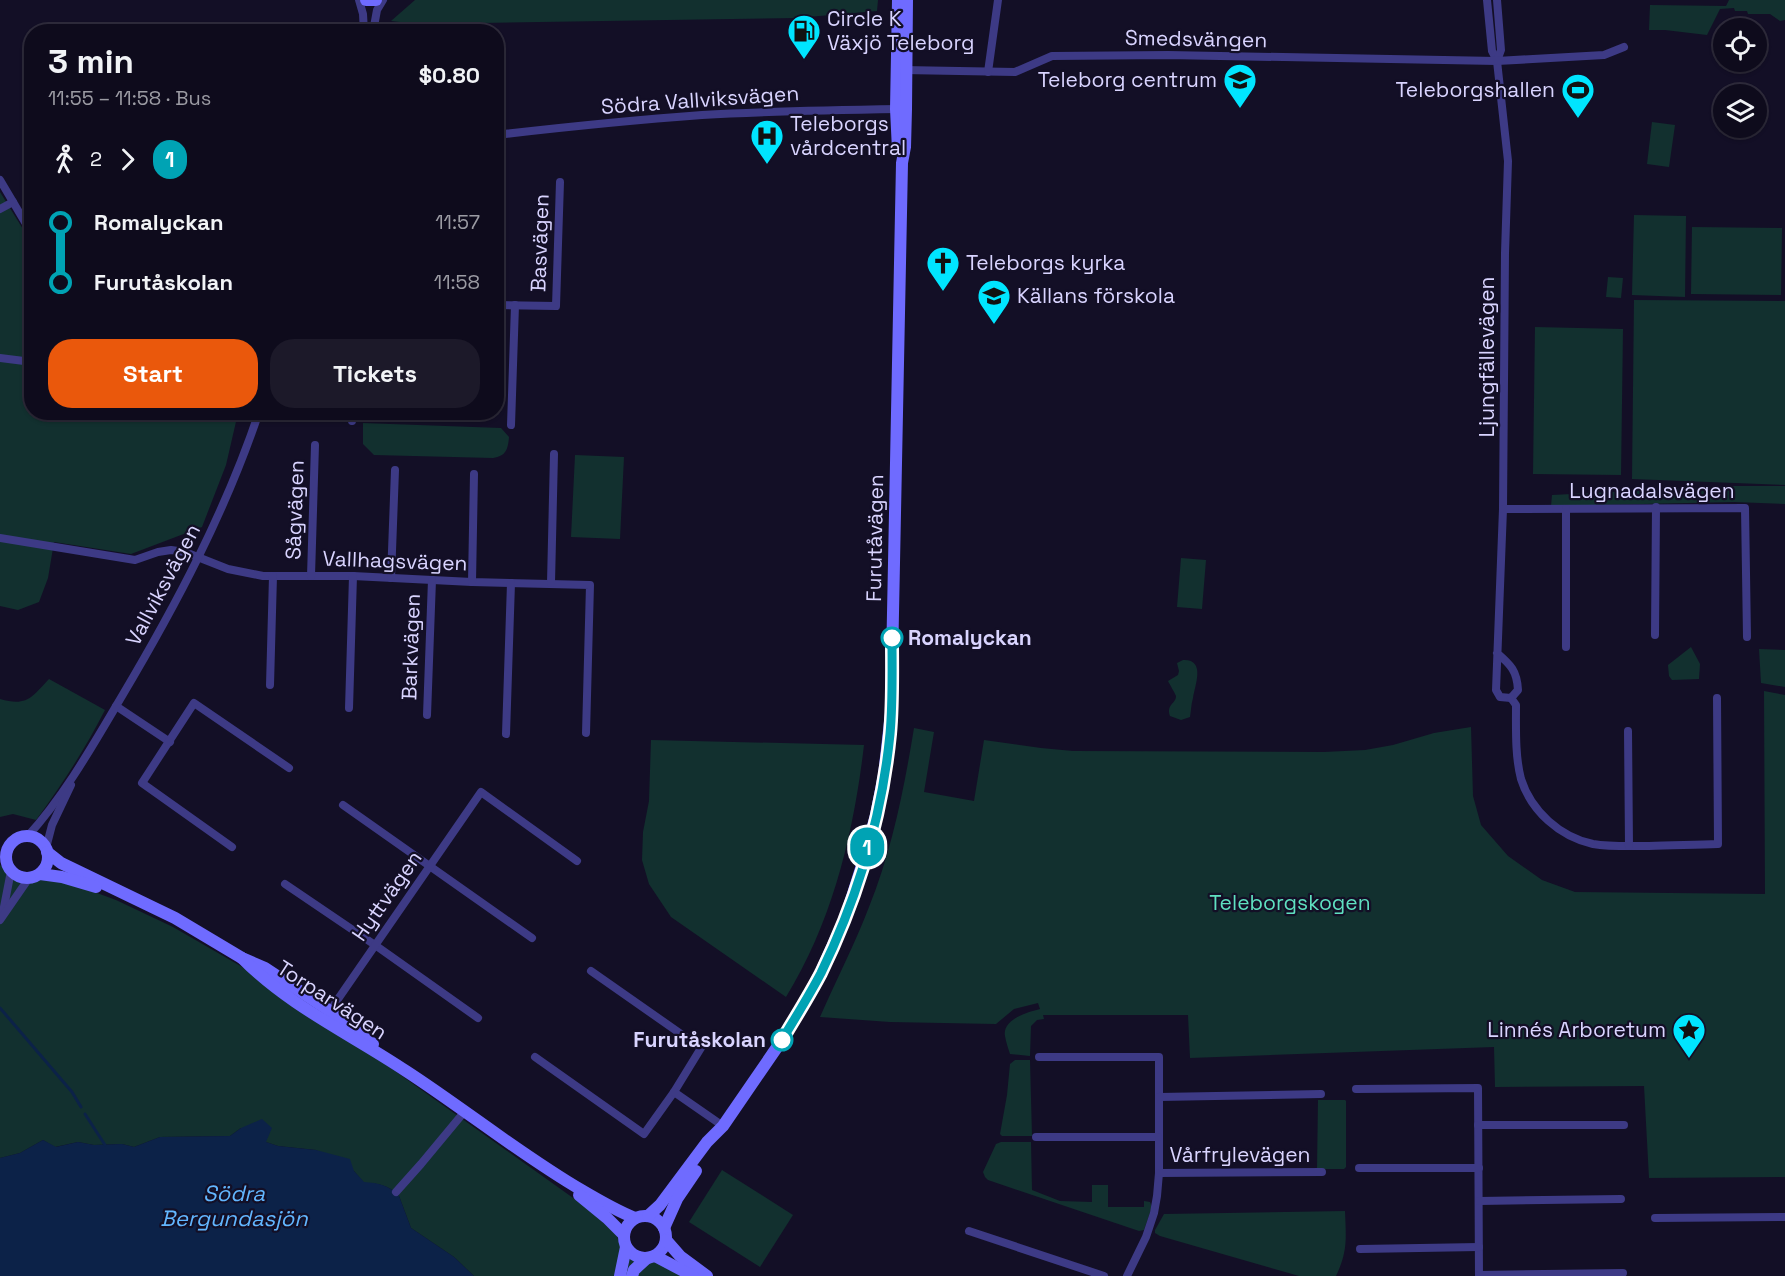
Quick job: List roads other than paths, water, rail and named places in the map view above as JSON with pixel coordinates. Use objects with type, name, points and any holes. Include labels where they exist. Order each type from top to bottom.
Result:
[{"type":"street","points":[[358,0],[364,24]]},
{"type":"street","points":[[366,0],[376,0]]},
{"type":"street","points":[[374,24],[377,10],[383,0]]},
{"type":"street","points":[[988,72],[998,0]]},
{"type":"street","name":"Ljungfällevägen","points":[[1487,0],[1492,51],[1497,61],[1508,161],[1503,509],[1496,690],[1500,697],[1511,698]]},
{"type":"street","name":"Ljungfällevägen","points":[[1497,0],[1502,50],[1497,61]]},
{"type":"street","name":"Furutåvägen","points":[[664,1234],[677,1199],[713,1147],[723,1126],[782,1040],[820,974],[846,916],[863,862],[884,775],[891,713],[904,147],[899,1]]},
{"type":"street","name":"Smedsvängen","points":[[902,70],[1015,72],[1052,56],[1168,55],[1497,61],[1604,55],[1624,47]]},
{"type":"street","name":"Södra Vallviksvägen","points":[[504,134],[702,115],[901,109]]},
{"type":"street","points":[[0,180],[24,221]]},
{"type":"street","name":"Basvägen","points":[[515,305],[556,306],[560,182]]},
{"type":"street","points":[[0,209],[13,202]]},
{"type":"street","points":[[504,305],[515,305],[511,425]]},
{"type":"street","points":[[0,358],[24,361]]},
{"type":"street","name":"Vallviksvägen","points":[[47,850],[52,825],[81,766],[191,575],[221,512],[256,420]]},
{"type":"street","name":"Sågvägen","points":[[311,576],[315,445]]},
{"type":"street","points":[[551,583],[554,454]]},
{"type":"street","points":[[391,578],[395,470]]},
{"type":"street","points":[[472,582],[474,474]]},
{"type":"street","points":[[1655,635],[1656,507]]},
{"type":"street","name":"Lugnadalsvägen","points":[[1503,509],[1745,508],[1747,637]]},
{"type":"street","points":[[1566,509],[1566,647]]},
{"type":"street","name":"Vallhagsvägen","points":[[0,538],[135,560],[171,550],[199,556],[228,569],[263,576],[353,576],[590,585],[586,733]]},
{"type":"street","points":[[270,685],[273,576]]},
{"type":"street","points":[[349,708],[353,576]]},
{"type":"street","name":"Barkvägen","points":[[427,715],[432,580]]},
{"type":"street","points":[[506,734],[511,582]]},
{"type":"street","points":[[1497,653],[1509,663],[1517,676],[1518,690],[1511,698],[1516,705],[1518,761],[1527,794],[1547,821],[1562,831],[1593,844],[1629,846],[1718,844],[1717,698]]},
{"type":"street","points":[[232,847],[142,783],[194,703],[289,768]]},
{"type":"street","points":[[116,706],[170,742]]},
{"type":"street","points":[[1628,731],[1629,846]]},
{"type":"street","name":"Vallviksvägen","points":[[21,839],[38,824],[81,766]]},
{"type":"street","name":"Hyttvägen","points":[[327,1016],[480,792],[578,861]]},
{"type":"street","points":[[343,805],[532,938]]},
{"type":"street","points":[[1,919],[7,852],[21,839]]},
{"type":"street","points":[[0,842],[21,839],[38,840],[47,850],[47,864],[34,876],[1,919]]},
{"type":"street","name":"Torparvägen","points":[[47,850],[61,863],[151,906],[242,958],[265,968],[327,1016],[553,1173],[614,1209],[641,1217]]},
{"type":"street","points":[[6,865],[20,877],[34,876]]},
{"type":"street","name":"Torparvägen","points":[[34,876],[69,878],[151,906]]},
{"type":"street","points":[[285,884],[478,1018]]},
{"type":"street","points":[[535,1057],[644,1134],[674,1092],[702,1048],[591,971]]},
{"type":"street","points":[[1039,1057],[1159,1058],[1159,1173],[1154,1213],[1146,1237],[1127,1276]]},
{"type":"street","points":[[1356,1089],[1478,1088],[1479,1275],[1623,1273]]},
{"type":"street","points":[[674,1092],[723,1126]]},
{"type":"street","points":[[1159,1097],[1321,1094]]},
{"type":"street","points":[[396,1192],[465,1111]]},
{"type":"street","points":[[1478,1125],[1624,1125]]},
{"type":"street","name":"Furutåvägen","points":[[641,1217],[660,1205],[707,1142],[723,1126]]},
{"type":"street","points":[[1036,1137],[1158,1137]]},
{"type":"street","points":[[1359,1168],[1479,1168]]},
{"type":"street","name":"Vårfrylevägen","points":[[1159,1173],[1322,1172]]},
{"type":"street","name":"Torparvägen","points":[[553,1173],[607,1218],[625,1241]]},
{"type":"street","points":[[1479,1201],[1621,1199]]},
{"type":"street","points":[[620,1276],[628,1223],[641,1217],[659,1221],[664,1234],[681,1256],[707,1276]]},
{"type":"street","points":[[1655,1218],[1785,1217]]},
{"type":"street","points":[[969,1231],[1104,1276]]},
{"type":"street","points":[[632,1276],[634,1270],[663,1248],[664,1234]]},
{"type":"street","points":[[625,1241],[634,1256],[651,1257],[693,1276]]},
{"type":"street","points":[[1360,1249],[1479,1247]]},
{"type":"water","name":"Södra Bergundasjön","points":[[262,1119],[272,1128],[266,1142],[278,1146],[316,1150],[350,1159],[354,1171],[364,1182],[379,1184],[391,1189],[399,1196],[411,1228],[454,1257],[474,1276],[0,1276],[0,1158],[20,1153],[43,1140],[56,1147],[78,1142],[94,1145],[122,1144],[134,1147],[160,1137],[230,1136],[241,1128]]},
{"type":"waterway","points":[[0,1008],[72,1092],[81,1107]]},
{"type":"waterway","points":[[85,1114],[105,1145]]},
{"type":"place","name":"Circle K Växjö Teleborg","points":[[804,60]]},
{"type":"place","name":"Teleborg centrum","points":[[1240,109]]},
{"type":"place","name":"Teleborgshallen","points":[[1578,119]]},
{"type":"place","name":"Teleborgs vårdcentral","points":[[767,165]]},
{"type":"place","name":"Teleborgs kyrka","points":[[943,292]]},
{"type":"place","name":"Källans förskola","points":[[994,325]]},
{"type":"place","name":"Romalyckan","points":[[892,638]]},
{"type":"place","name":"Furutåskolan","points":[[782,1040]]},
{"type":"place","name":"Linnés Arboretum","points":[[1689,1059]]},
{"type":"park label","name":"Teleborgskogen","points":[[1290,903]]}]
